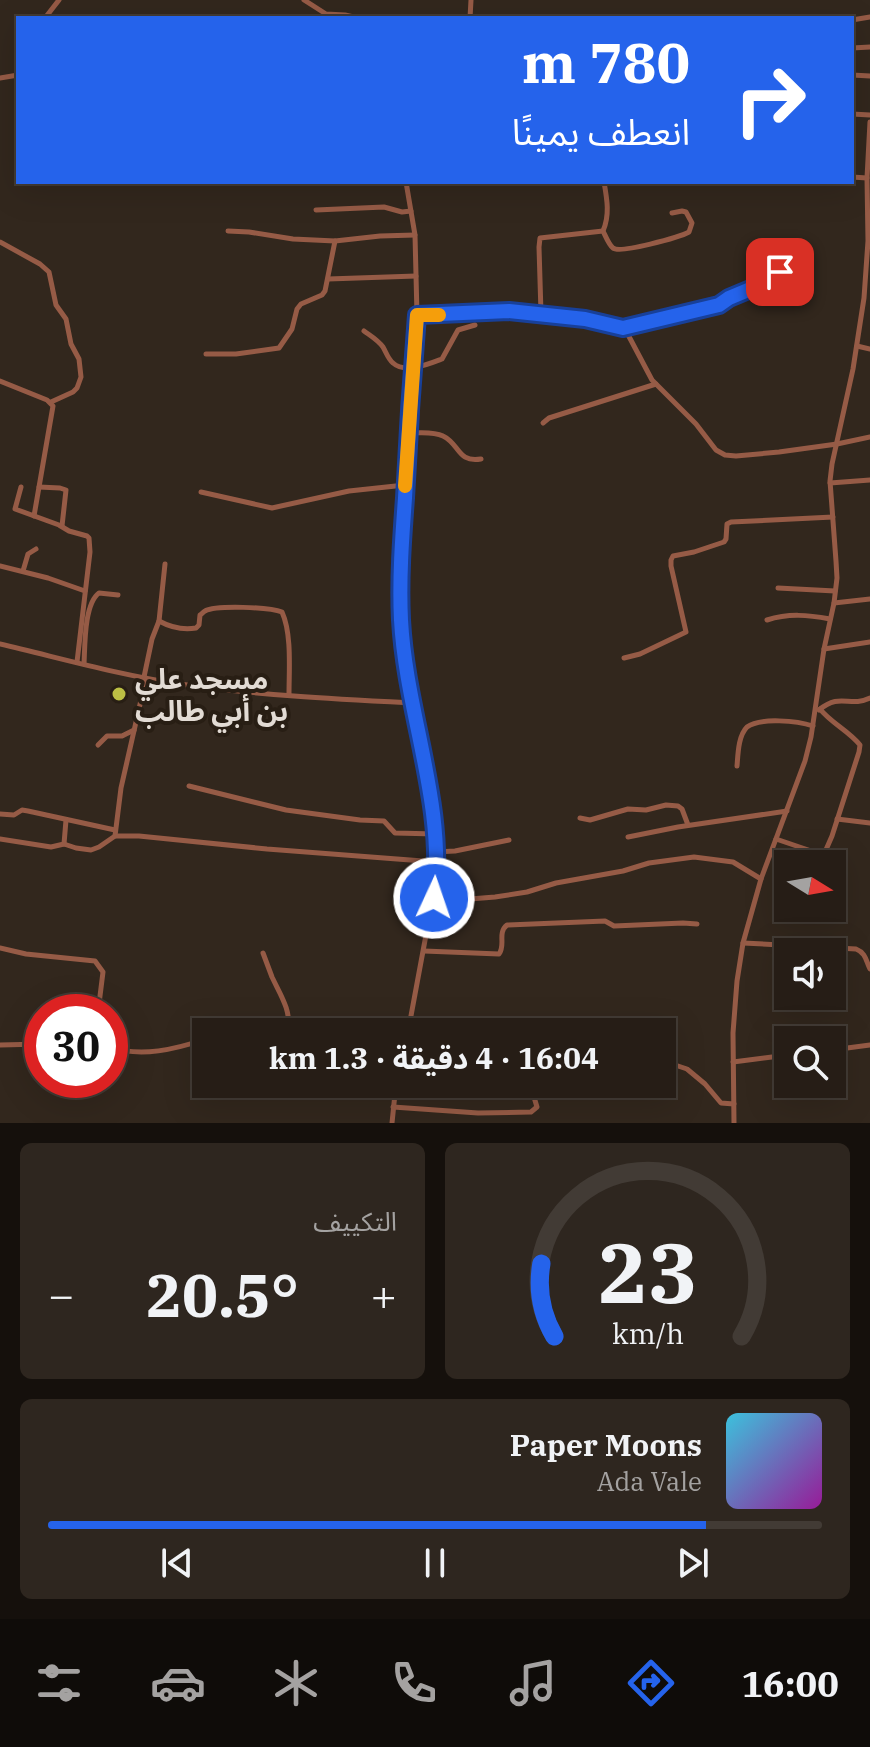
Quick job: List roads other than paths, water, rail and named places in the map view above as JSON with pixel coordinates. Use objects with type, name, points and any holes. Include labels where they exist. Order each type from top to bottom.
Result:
[{"type":"street","points":[[47,16],[59,0]]},
{"type":"street","points":[[304,0],[326,14],[349,16]]},
{"type":"street","points":[[734,1123],[733,1033],[743,943],[761,879],[805,761],[817,712],[824,649],[834,603],[836,561],[830,483],[847,405],[864,298],[869,240],[867,178],[870,122]]},
{"type":"street","points":[[854,177],[867,178]]},
{"type":"street","points":[[406,184],[415,235],[417,315],[405,485],[401,622],[436,834],[434,898],[411,1018]]},
{"type":"street","points":[[604,184],[608,206],[603,231],[612,248],[620,250],[689,232],[692,223],[686,212],[672,213]]},
{"type":"street","points":[[316,210],[384,207],[411,211]]},
{"type":"street","points":[[228,231],[335,241],[415,235]]},
{"type":"street","points":[[541,313],[540,238],[603,231]]},
{"type":"street","points":[[206,354],[236,354],[279,348],[292,329],[297,309],[325,291],[335,241]]},
{"type":"street","points":[[0,242],[49,272],[56,305],[66,319],[71,344],[79,359],[81,377],[73,392],[51,402],[0,381]]},
{"type":"street","points":[[623,328],[719,305],[768,283],[780,272],[779,257]]},
{"type":"street","points":[[328,279],[416,276]]},
{"type":"street","points":[[417,315],[509,311],[541,313],[623,328],[628,332],[652,380],[696,424],[716,450],[725,455],[779,452],[870,437]]},
{"type":"street","points":[[364,331],[381,344],[395,365],[413,368],[442,359],[458,330],[475,325]]},
{"type":"street","points":[[857,346],[870,349]]},
{"type":"street","points":[[543,423],[549,418],[657,384]]},
{"type":"street","points":[[34,516],[52,415],[51,402]]},
{"type":"street","points":[[409,433],[441,435],[463,457],[481,459]]},
{"type":"street","points":[[830,483],[870,480]]},
{"type":"street","points":[[201,492],[272,508],[349,491],[405,485]]},
{"type":"street","points":[[21,487],[15,509],[87,536],[90,540],[77,662]]},
{"type":"street","points":[[39,487],[66,490],[62,526]]},
{"type":"street","points":[[624,658],[640,654],[686,632],[671,557],[724,542],[727,524],[731,522],[833,517]]},
{"type":"street","points":[[23,571],[28,554],[36,549]]},
{"type":"street","points":[[0,839],[51,847],[64,844],[93,850],[115,833],[121,788],[151,644],[159,621],[165,564]]},
{"type":"street","points":[[0,566],[85,591]]},
{"type":"street","points":[[778,588],[835,591]]},
{"type":"street","points":[[84,664],[93,598],[99,593],[118,595]]},
{"type":"street","points":[[834,603],[870,599]]},
{"type":"street","points":[[159,621],[188,629],[199,625],[200,615],[207,610],[271,609],[282,612],[287,632],[289,694]]},
{"type":"street","points":[[767,620],[784,615],[830,619]]},
{"type":"street","points":[[824,649],[870,642]]},
{"type":"street","points":[[0,644],[102,669],[204,687],[412,703]]},
{"type":"street","points":[[817,712],[829,702],[862,702],[870,698]]},
{"type":"street","points":[[776,839],[823,855],[828,848],[860,745],[817,712]]},
{"type":"street","points":[[737,766],[740,742],[751,725],[772,721],[813,726]]},
{"type":"street","points":[[98,745],[107,736],[122,736],[135,730]]},
{"type":"street","points":[[189,786],[286,810],[384,821],[395,833],[436,834]]},
{"type":"street","points":[[580,818],[590,820],[628,809],[646,810],[673,805],[682,809],[688,825]]},
{"type":"street","points":[[0,814],[14,815],[22,810],[139,836],[436,862]]},
{"type":"street","points":[[628,837],[787,811]]},
{"type":"street","points":[[837,819],[870,823]]},
{"type":"street","points":[[64,844],[66,820]]},
{"type":"street","points":[[436,852],[509,840]]},
{"type":"street","points":[[434,898],[470,899],[527,892],[649,863],[694,857],[733,862],[761,879]]},
{"type":"street","points":[[424,951],[499,954],[502,932],[507,925],[605,921],[614,926],[697,924]]},
{"type":"street","points":[[743,943],[856,949],[862,952],[870,969]]},
{"type":"street","points":[[0,948],[26,954],[95,961],[103,972],[100,994]]},
{"type":"street","points":[[263,953],[285,1001],[288,1018]]},
{"type":"street","points":[[128,1051],[147,1053],[192,1042]]},
{"type":"street","points":[[0,1045],[24,1044]]},
{"type":"street","points":[[846,1048],[870,1045]]},
{"type":"street","points":[[733,1062],[774,1057]]},
{"type":"street","points":[[676,1066],[687,1069],[721,1103],[734,1104]]},
{"type":"street","points":[[392,1123],[394,1098]]},
{"type":"street","points":[[393,1107],[478,1113],[531,1112],[537,1107],[534,1098]]},
{"type":"place","name":"مسجد علي بن أبي طالب","points":[[119,694]]}]
